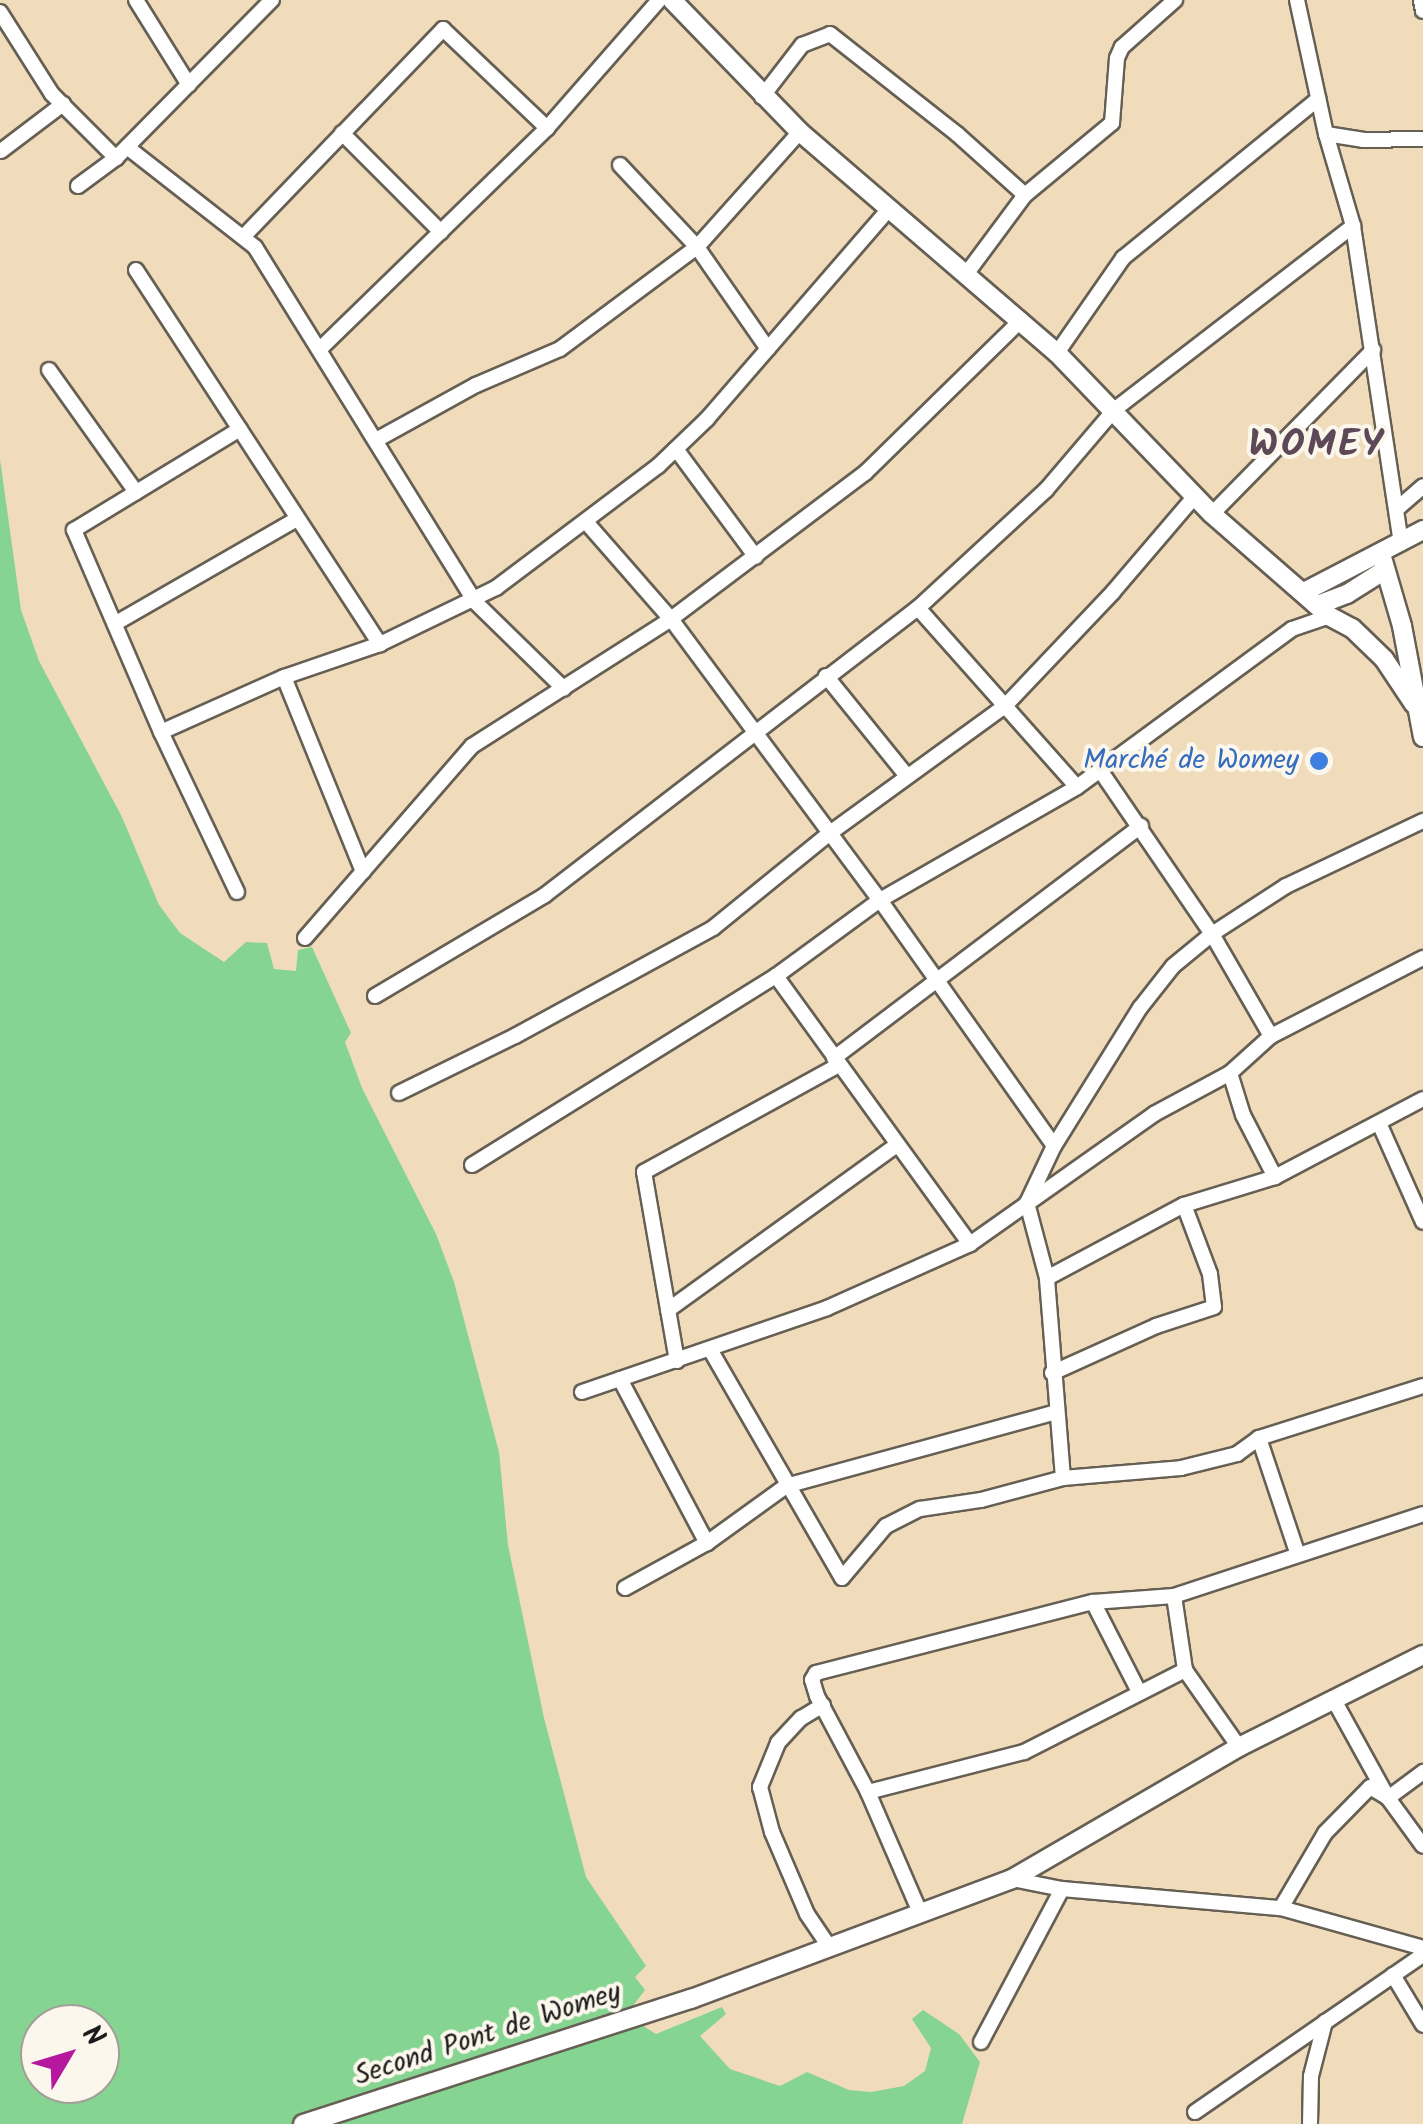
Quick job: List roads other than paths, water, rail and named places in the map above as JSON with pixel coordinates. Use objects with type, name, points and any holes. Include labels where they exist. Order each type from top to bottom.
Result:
[{"type":"main road","points":[[672,0],[800,132],[968,273],[1056,353],[1212,514],[1317,605],[1352,628],[1384,659],[1414,704],[1423,738]]},
{"type":"main road","points":[[1317,605],[1346,594],[1401,543],[1423,530]]},
{"type":"main road","points":[[1383,562],[1418,675],[1414,704]]},
{"type":"main road","name":"Second Pont de Womey","points":[[302,2124],[691,1999],[830,1948],[919,1910],[1012,1879],[1239,1746],[1335,1702],[1423,1655]]},
{"type":"street","points":[[136,0],[189,86]]},
{"type":"street","points":[[78,186],[121,152],[272,0]]},
{"type":"street","points":[[320,349],[547,128],[659,0]]},
{"type":"street","points":[[968,273],[1025,196],[1112,123],[1117,58],[1156,6],[1175,0]]},
{"type":"street","points":[[1297,0],[1326,134],[1353,226],[1401,543]]},
{"type":"street","points":[[1420,0],[1423,11]]},
{"type":"street","points":[[0,12],[52,94],[121,152],[245,235],[378,439],[475,602],[564,689]]},
{"type":"street","points":[[245,235],[443,29],[547,128]]},
{"type":"street","points":[[762,96],[802,45],[830,34],[957,134],[1025,196]]},
{"type":"street","points":[[1056,353],[1123,258],[1318,99]]},
{"type":"street","points":[[0,151],[63,104]]},
{"type":"street","points":[[378,439],[476,384],[544,358],[697,247],[800,132]]},
{"type":"street","points":[[342,133],[441,232]]},
{"type":"street","points":[[1326,134],[1363,140],[1423,139]]},
{"type":"street","points":[[620,165],[697,247],[768,349]]},
{"type":"street","points":[[160,732],[284,677],[380,644],[475,602],[586,522],[676,449],[889,209]]},
{"type":"street","points":[[375,996],[545,896],[685,792],[702,771],[918,608],[1046,490],[1114,410],[1353,226]]},
{"type":"street","points":[[136,270],[380,644]]},
{"type":"street","points":[[306,938],[472,746],[670,620],[865,473],[1021,320]]},
{"type":"street","points":[[1212,514],[1373,350]]},
{"type":"street","points":[[49,370],[136,492]]},
{"type":"street","points":[[237,892],[160,732],[74,530],[240,429]]},
{"type":"street","points":[[676,449],[756,557]]},
{"type":"street","points":[[1398,508],[1423,486]]},
{"type":"street","points":[[399,1093],[532,1027],[713,928],[830,833],[1005,706],[1113,592],[1196,496]]},
{"type":"street","points":[[116,624],[297,519]]},
{"type":"street","points":[[586,522],[670,620],[830,833],[1054,1146]]},
{"type":"street","points":[[472,1164],[776,976],[880,900],[1077,787],[1292,629],[1317,605]]},
{"type":"street","points":[[918,608],[1077,787]]},
{"type":"street","points":[[826,676],[906,776]]},
{"type":"street","points":[[284,677],[363,872]]},
{"type":"street","points":[[1100,770],[1212,934],[1272,1036]]},
{"type":"street","points":[[1063,1478],[1047,1278],[1027,1203],[1054,1146],[1140,1008],[1173,966],[1212,934],[1286,886],[1423,821]]},
{"type":"street","points":[[677,1361],[644,1172],[837,1062],[1141,826]]},
{"type":"street","points":[[582,1392],[711,1352],[827,1308],[970,1244],[1154,1114],[1230,1073],[1272,1036],[1423,958]]},
{"type":"street","points":[[776,976],[970,1244]]},
{"type":"street","points":[[1230,1073],[1244,1115],[1275,1177]]},
{"type":"street","points":[[1047,1278],[1184,1205],[1275,1177],[1423,1099]]},
{"type":"street","points":[[1380,1123],[1423,1222]]},
{"type":"street","points":[[668,1310],[897,1145]]},
{"type":"street","points":[[1052,1373],[1156,1326],[1214,1307],[1210,1274],[1184,1205]]},
{"type":"street","points":[[711,1352],[842,1578],[873,1539],[899,1517],[1063,1478],[1181,1468],[1237,1454],[1259,1438],[1423,1386]]},
{"type":"street","points":[[620,1379],[707,1543]]},
{"type":"street","points":[[625,1588],[707,1543],[786,1486],[1056,1412]]},
{"type":"street","points":[[1259,1438],[1297,1552]]},
{"type":"street","points":[[919,1910],[868,1792],[812,1680],[816,1673],[1093,1602],[1174,1596],[1297,1552],[1423,1514]]},
{"type":"street","points":[[1174,1596],[1185,1670],[1239,1746]]},
{"type":"street","points":[[1093,1602],[1138,1690]]},
{"type":"street","points":[[868,1792],[1024,1752],[1138,1690],[1185,1670]]},
{"type":"street","points":[[1335,1702],[1388,1798],[1423,1846]]},
{"type":"street","points":[[823,1705],[800,1718],[778,1743],[760,1787],[772,1832],[807,1914],[830,1948]]},
{"type":"street","points":[[1388,1798],[1423,1772]]},
{"type":"street","points":[[1281,1908],[1324,1833],[1370,1788],[1388,1798]]},
{"type":"street","points":[[1012,1879],[1062,1889],[1281,1908],[1423,1951]]},
{"type":"street","points":[[981,2042],[1062,1889]]},
{"type":"street","points":[[1194,2112],[1423,1951]]},
{"type":"street","points":[[1392,1976],[1423,2024]]},
{"type":"street","points":[[1310,2124],[1311,2076],[1325,2022]]},
{"type":"place","name":"Marché de Womey","points":[[1319,761]]},
{"type":"district","name":"WOMEY","points":[[1317,447]]}]
